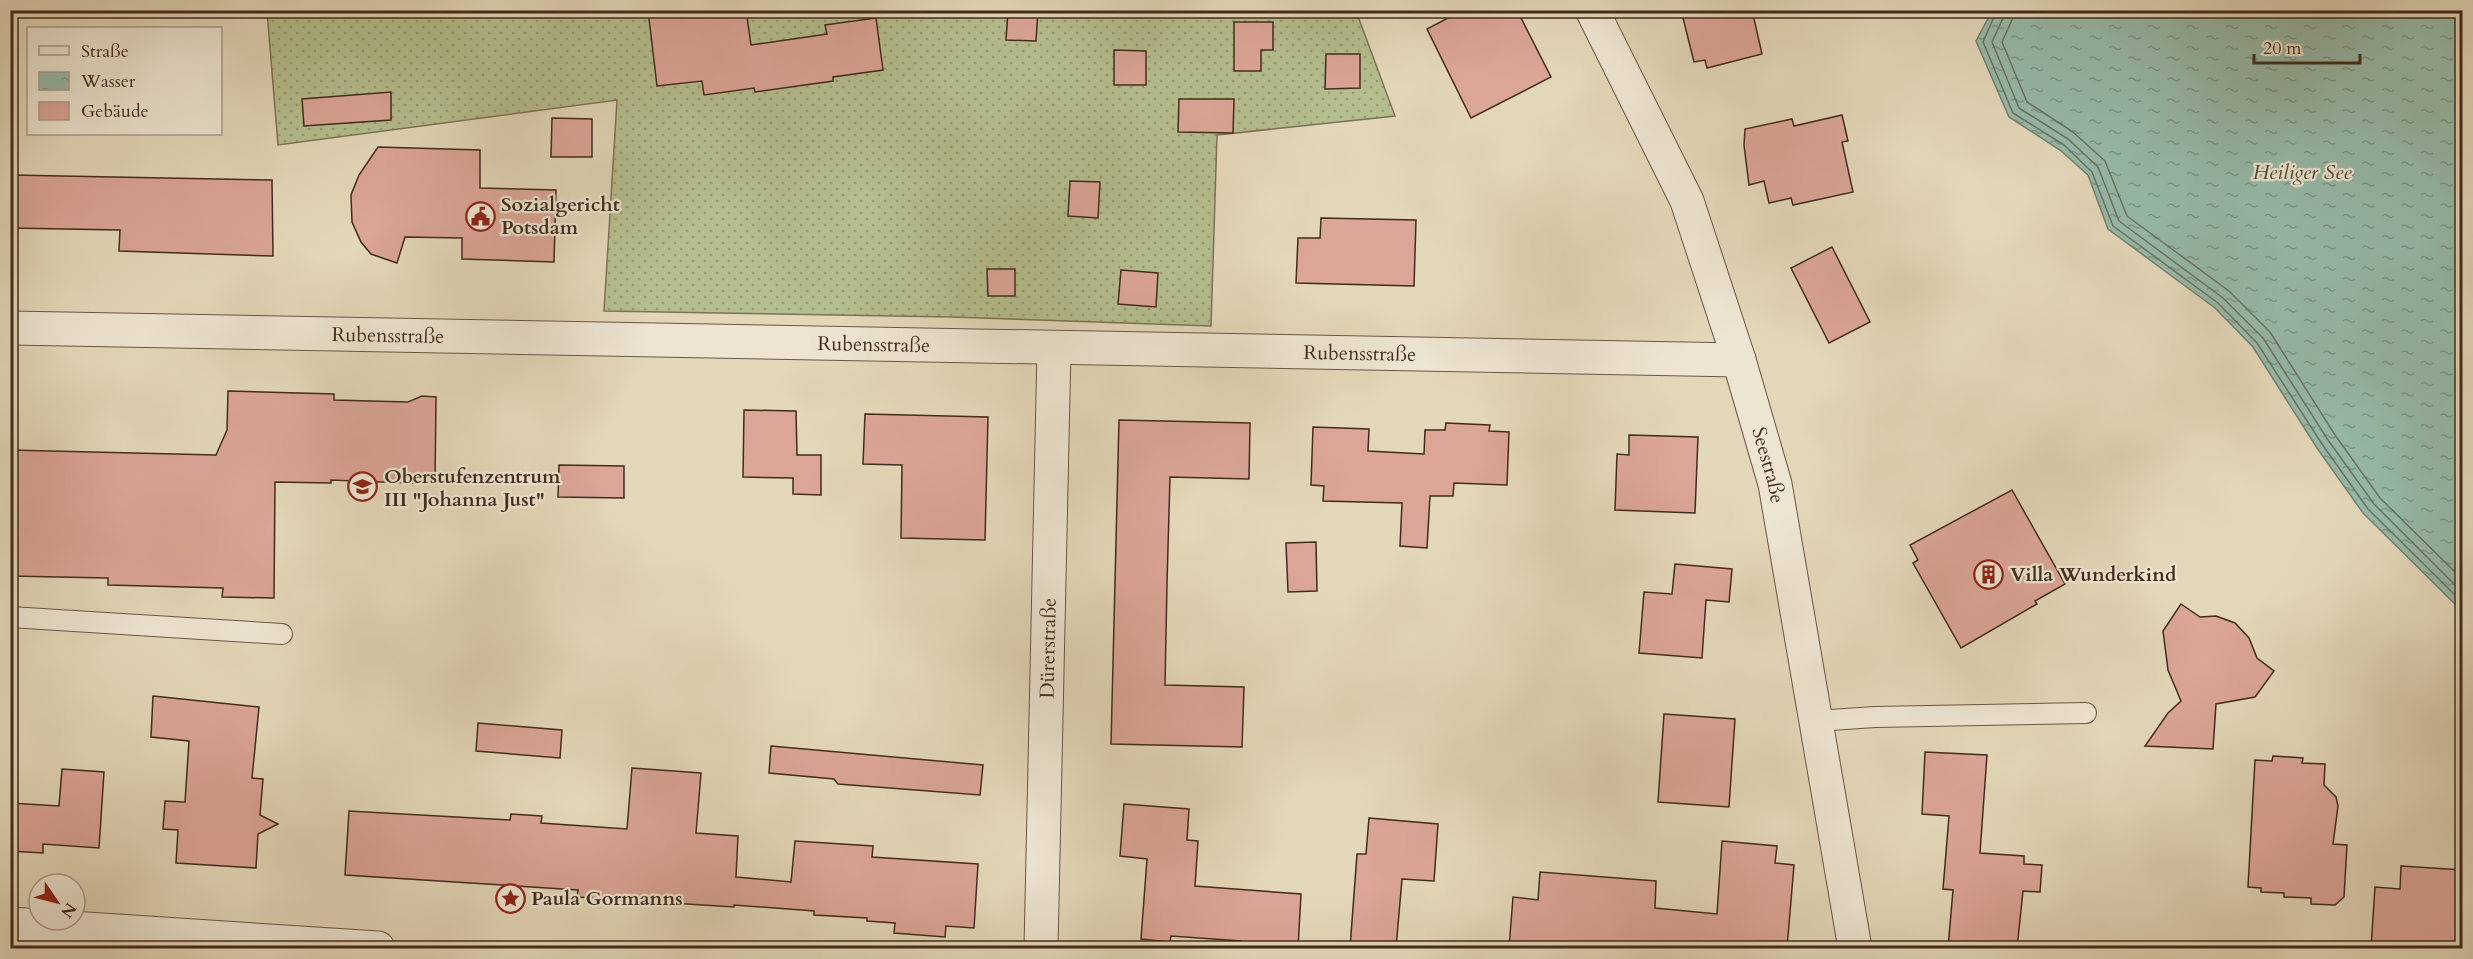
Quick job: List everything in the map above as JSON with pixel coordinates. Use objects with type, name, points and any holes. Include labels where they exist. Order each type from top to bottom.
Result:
[{"type":"street","name":"Seestraße","points":[[1592,10],[1687,201],[1775,484],[1855,948]]},
{"type":"street","name":"Rubensstraße","points":[[10,328],[1738,360]]},
{"type":"street","name":"Dürerstraße","points":[[1041,948],[1054,349]]},
{"type":"street","points":[[10,924],[378,948]]},
{"type":"lane","points":[[10,617],[282,634]]},
{"type":"lane","points":[[1815,721],[1875,717],[2086,713]]},
{"type":"shaded area","points":[[267,11],[1356,11],[1395,116],[1217,135],[1211,326],[952,317],[604,311],[617,100],[278,145]]},
{"type":"water","name":"Heiliger See","points":[[1992,11],[2462,11],[2462,611],[2363,513],[2317,448],[2253,347],[2215,308],[2108,229],[2088,175],[2060,150],[2009,117],[1976,41]]},
{"type":"building","points":[[648,10],[746,10],[751,45],[827,34],[825,25],[876,18],[883,70],[833,77],[833,81],[755,92],[754,88],[704,95],[702,81],[657,86]]},
{"type":"building","points":[[1008,10],[1038,10],[1036,41],[1006,40]]},
{"type":"building","points":[[1463,10],[1517,10],[1551,77],[1471,118],[1427,29]]},
{"type":"building","points":[[1681,10],[1752,10],[1762,54],[1707,68],[1705,60],[1694,62]]},
{"type":"building","points":[[1234,22],[1273,22],[1273,50],[1261,50],[1261,71],[1234,71]]},
{"type":"building","points":[[1114,50],[1146,51],[1146,85],[1114,85]]},
{"type":"building","points":[[1326,54],[1360,54],[1360,88],[1325,89]]},
{"type":"building","points":[[391,92],[391,120],[304,126],[302,99]]},
{"type":"building","points":[[1179,99],[1234,99],[1233,133],[1178,132]]},
{"type":"building","points":[[1842,115],[1848,141],[1842,142],[1853,192],[1793,205],[1791,198],[1769,203],[1764,181],[1749,185],[1744,145],[1745,129],[1792,119],[1794,126]]},
{"type":"building","points":[[552,118],[592,119],[592,157],[551,157]]},
{"type":"building","points":[[378,147],[480,150],[480,188],[556,190],[554,262],[462,259],[462,238],[405,237],[397,263],[371,254],[361,242],[352,222],[351,195],[359,175]]},
{"type":"building","points":[[10,175],[272,180],[273,256],[119,251],[120,230],[10,228]]},
{"type":"building","points":[[1070,181],[1100,182],[1098,218],[1068,216]]},
{"type":"building","points":[[1321,218],[1416,220],[1414,286],[1296,283],[1298,238],[1320,238]]},
{"type":"building","points":[[1832,247],[1870,322],[1829,343],[1791,268]]},
{"type":"building","points":[[987,269],[1015,269],[1015,296],[988,296]]},
{"type":"building","points":[[1121,270],[1158,273],[1156,307],[1118,304]]},
{"type":"building","points":[[228,391],[334,394],[334,400],[408,402],[422,396],[436,397],[435,484],[331,480],[331,483],[275,482],[274,598],[222,597],[223,588],[108,585],[108,578],[10,576],[10,450],[216,455],[227,430]]},
{"type":"building","points":[[744,410],[796,411],[797,455],[821,455],[821,495],[793,494],[793,478],[743,477]]},
{"type":"building","points":[[865,414],[988,417],[985,540],[901,538],[902,465],[863,464]]},
{"type":"building","points":[[1119,420],[1250,423],[1249,479],[1170,477],[1167,583],[1165,685],[1244,687],[1242,747],[1111,744]]},
{"type":"building","points":[[1446,423],[1490,425],[1489,431],[1509,432],[1507,485],[1454,483],[1453,496],[1430,496],[1427,548],[1400,546],[1402,503],[1323,501],[1324,486],[1311,485],[1313,427],[1369,429],[1368,451],[1424,454],[1425,430],[1445,430]]},
{"type":"building","points":[[1629,435],[1698,437],[1695,513],[1615,510],[1617,454],[1629,455]]},
{"type":"building","points":[[559,465],[624,466],[624,498],[558,497]]},
{"type":"building","name":"Villa Wunderkind","points":[[2012,490],[2065,584],[2035,601],[2037,604],[1961,648],[1913,563],[1918,560],[1910,545]]},
{"type":"building","points":[[1316,542],[1317,591],[1288,592],[1286,543]]},
{"type":"building","points":[[1675,564],[1732,569],[1729,602],[1706,600],[1702,658],[1639,653],[1644,592],[1672,594]]},
{"type":"building","points":[[2181,604],[2200,617],[2216,616],[2235,623],[2249,638],[2257,658],[2274,671],[2255,697],[2216,704],[2213,749],[2145,746],[2168,713],[2181,701],[2168,670],[2163,631]]},
{"type":"building","points":[[153,696],[259,707],[252,778],[263,779],[260,815],[278,824],[258,834],[256,868],[176,863],[178,830],[163,829],[165,801],[185,802],[189,741],[151,737]]},
{"type":"building","points":[[1664,714],[1735,719],[1729,807],[1658,802]]},
{"type":"building","points":[[478,723],[562,730],[560,758],[476,751]]},
{"type":"building","points":[[771,746],[983,765],[980,795],[838,784],[834,779],[769,773]]},
{"type":"building","points":[[1925,752],[1987,755],[1980,853],[2024,856],[2024,864],[2042,865],[2040,892],[2023,891],[2017,948],[1948,948],[1953,890],[1943,889],[1949,816],[1922,814]]},
{"type":"building","points":[[2273,756],[2303,758],[2302,763],[2325,764],[2324,785],[2336,797],[2338,806],[2333,844],[2347,845],[2344,897],[2335,905],[2311,904],[2311,898],[2284,897],[2284,893],[2261,892],[2261,888],[2248,887],[2255,760],[2272,761]]},
{"type":"building","points":[[632,768],[701,773],[696,833],[738,836],[736,877],[791,882],[795,841],[873,846],[872,857],[978,864],[974,928],[946,926],[945,937],[894,933],[895,923],[867,921],[867,918],[814,915],[814,911],[577,897],[578,890],[345,875],[349,811],[510,820],[511,814],[542,816],[541,823],[627,829]]},
{"type":"building","points":[[62,769],[104,772],[99,848],[43,844],[43,853],[10,851],[10,803],[59,806]]},
{"type":"building","points":[[1124,804],[1189,809],[1187,840],[1198,841],[1195,886],[1301,894],[1298,948],[1256,948],[1256,946],[1241,945],[1241,941],[1171,936],[1170,942],[1141,939],[1147,859],[1120,856]]},
{"type":"building","points":[[1369,818],[1438,824],[1434,881],[1402,879],[1396,948],[1350,948],[1357,854],[1366,854]]},
{"type":"building","points":[[1722,841],[1777,846],[1775,863],[1794,865],[1787,948],[1509,948],[1513,897],[1538,900],[1540,872],[1656,881],[1655,908],[1717,914]]},
{"type":"building","points":[[2401,866],[2463,870],[2463,948],[2371,948],[2375,887],[2400,889]]},
{"type":"place","name":"Sozialgericht Potsdam","points":[[480,216]]},
{"type":"place","name":"Oberstufenzentrum III \"Johanna Just\"","points":[[363,487]]},
{"type":"place","name":"Villa Wunderkind","points":[[1989,574]]},
{"type":"place","name":"Paula Gormanns","points":[[510,898]]}]
